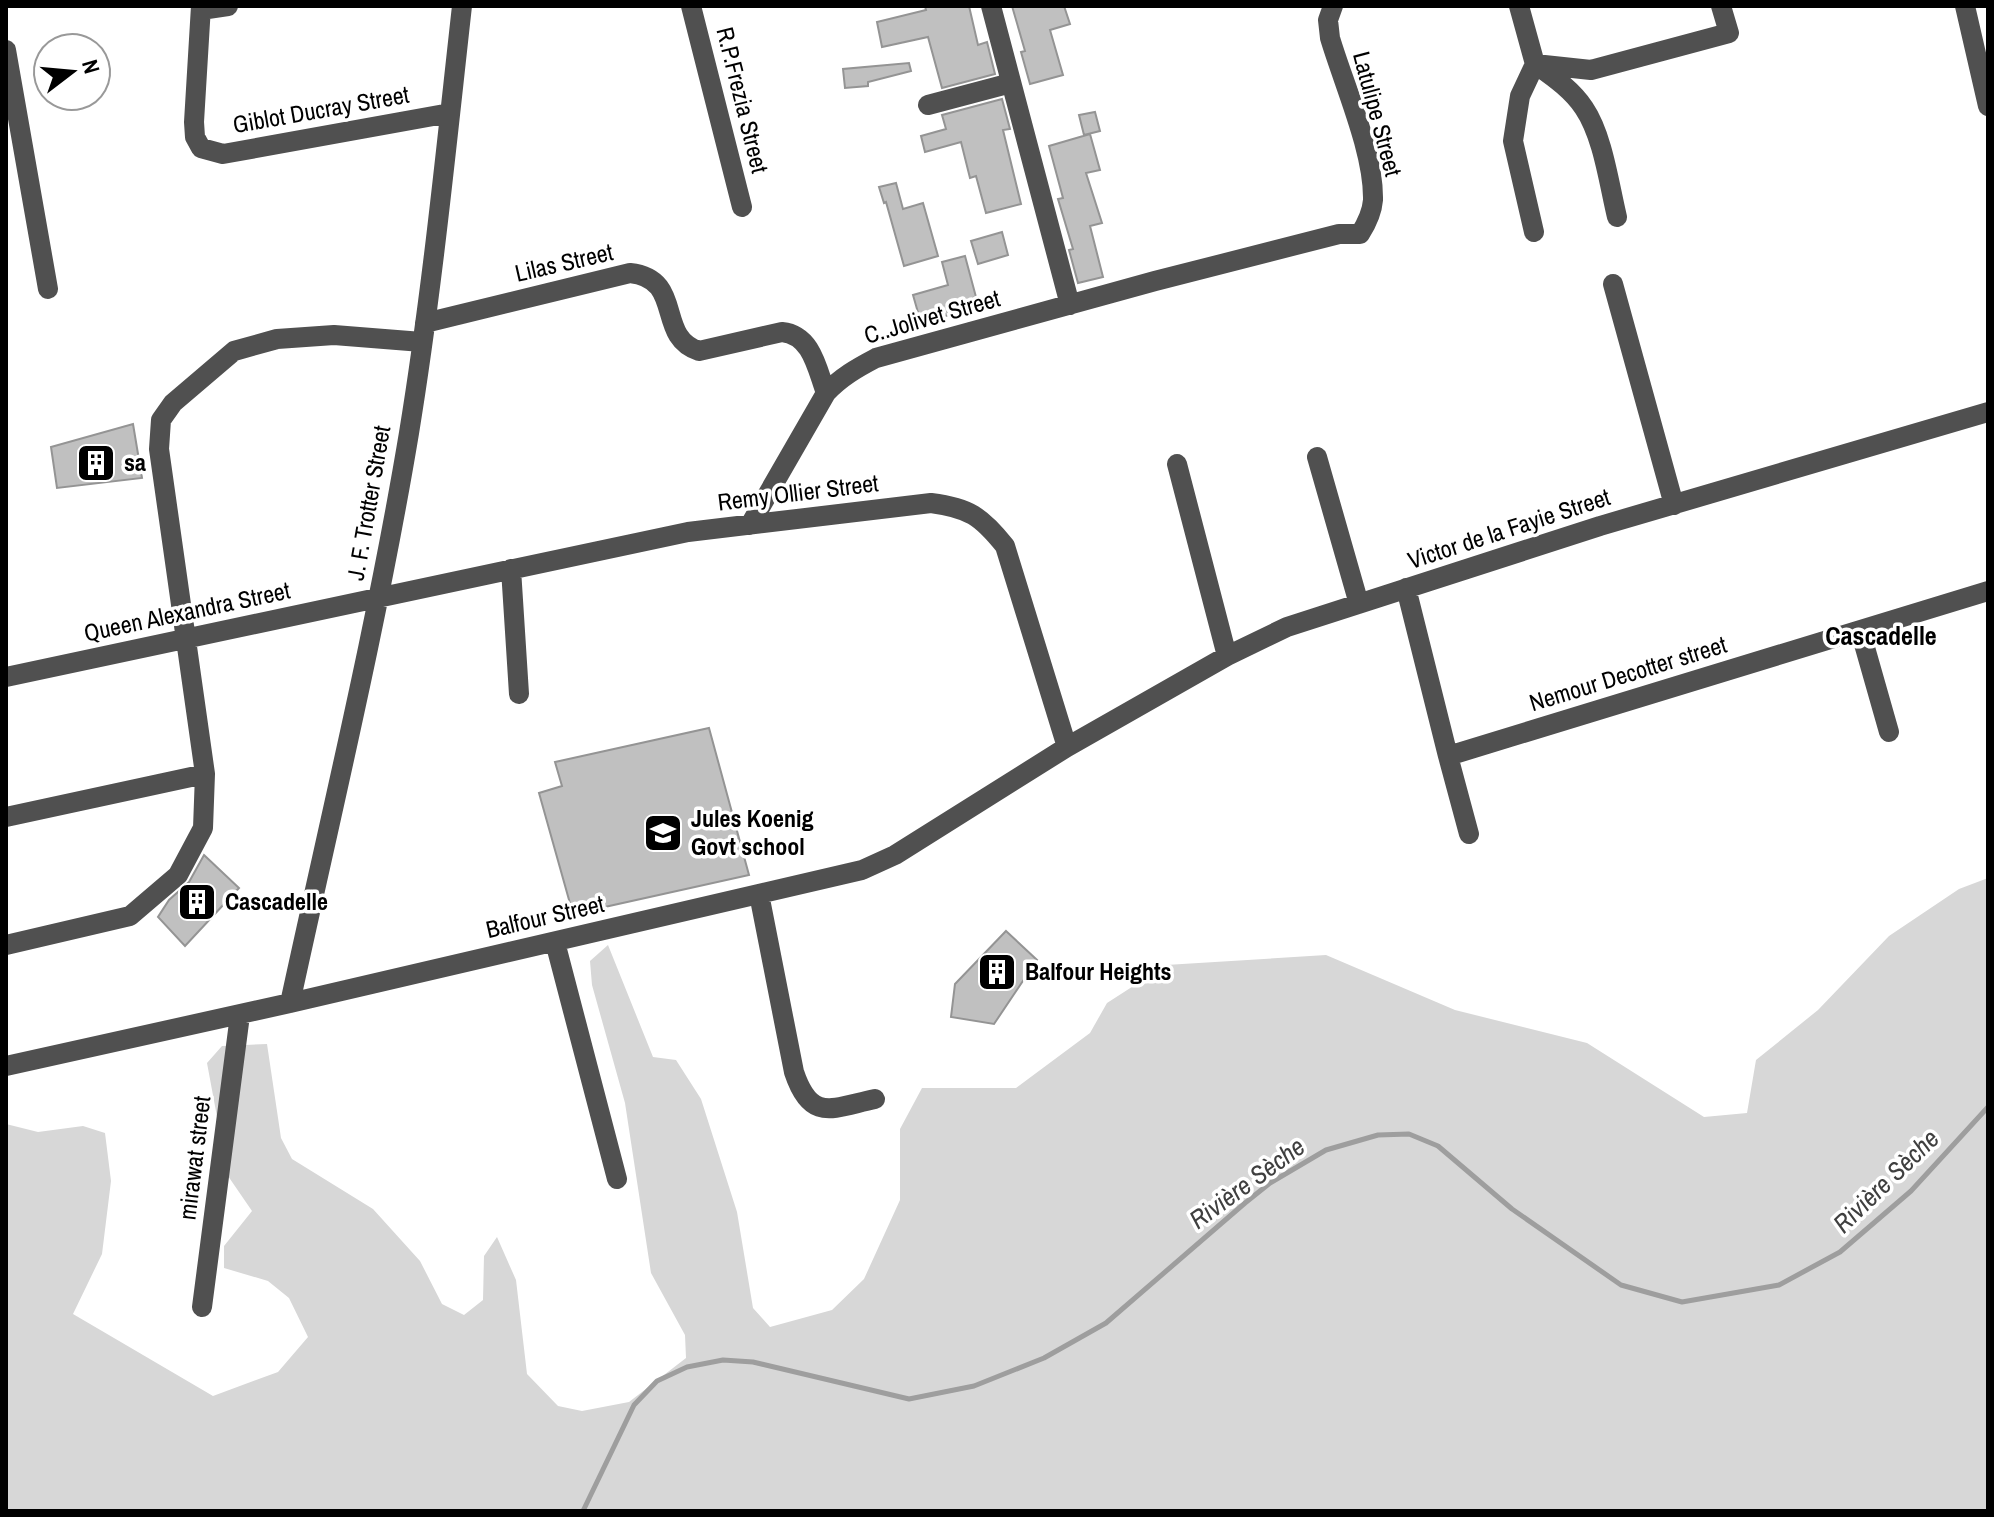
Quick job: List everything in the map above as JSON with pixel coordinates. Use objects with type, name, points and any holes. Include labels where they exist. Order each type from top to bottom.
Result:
[{"type":"street","points":[[201,8],[228,6]]},
{"type":"street","name":"J. F. Trotter Street","points":[[290,1003],[378,598],[409,434],[462,6]]},
{"type":"street","name":"R.P.Frezia Street","points":[[691,6],[742,207]]},
{"type":"street","points":[[991,6],[1070,305]]},
{"type":"street","name":"Latulipe Street","points":[[1333,6],[1328,20],[1330,38],[1370,173],[1373,201],[1368,222],[1360,234]]},
{"type":"street","points":[[1519,6],[1535,64],[1558,80],[1585,109],[1601,148],[1617,217]]},
{"type":"street","points":[[1535,64],[1591,70],[1729,33],[1721,6]]},
{"type":"street","points":[[1965,6],[1988,106]]},
{"type":"street","name":"Giblot Ducray Street","points":[[201,8],[194,122],[195,137],[201,148],[223,154],[450,113]]},
{"type":"street","points":[[6,50],[48,289]]},
{"type":"street","points":[[1534,232],[1513,141],[1520,96],[1535,64]]},
{"type":"street","points":[[928,105],[1011,83]]},
{"type":"street","name":"C..Jolivet Street","points":[[750,525],[826,393],[839,379],[876,358],[1339,234],[1360,234]]},
{"type":"street","name":"Lilas Street","points":[[424,332],[630,273],[655,281],[663,290],[675,331],[680,341],[688,347],[699,351],[782,332],[801,338],[808,347],[826,393]]},
{"type":"street","points":[[1613,284],[1674,505]]},
{"type":"street","points":[[6,945],[130,916],[178,875],[203,828],[205,774],[159,449],[161,420],[173,403],[234,351],[277,339],[424,332]]},
{"type":"street","name":"Victor de la Fayie Street","points":[[1067,747],[1227,656],[1287,627],[1674,505],[1988,412]]},
{"type":"street","points":[[1317,457],[1359,604]]},
{"type":"street","points":[[1177,464],[1227,656]]},
{"type":"street","name":"Remy Ollier Street","points":[[378,598],[688,532],[931,503],[960,507],[986,522],[1005,546],[1067,747]]},
{"type":"street","points":[[511,569],[519,694]]},
{"type":"street","points":[[1406,588],[1469,834]]},
{"type":"street","name":"Nemour Decotter street","points":[[1448,756],[1988,591]]},
{"type":"street","name":"Queen Alexandra Street","points":[[6,677],[378,598]]},
{"type":"street","points":[[1860,630],[1889,732]]},
{"type":"street","name":"Balfour Street","points":[[6,1066],[240,1015],[862,870],[895,855],[1067,747]]},
{"type":"street","points":[[6,817],[205,774]]},
{"type":"street","points":[[759,894],[794,1072],[801,1093],[813,1106],[829,1109],[875,1099]]},
{"type":"street","points":[[555,942],[617,1179]]},
{"type":"street","name":"mirawat street","points":[[202,1307],[240,1015]]},
{"type":"shaded area","points":[[1988,878],[1988,1511],[6,1511],[6,1124],[38,1132],[83,1126],[105,1133],[111,1181],[102,1254],[73,1314],[213,1396],[278,1372],[308,1337],[289,1298],[268,1281],[224,1268],[224,1246],[252,1211],[228,1176],[207,1063],[222,1046],[267,1044],[281,1138],[292,1159],[373,1209],[420,1261],[442,1304],[464,1315],[483,1300],[484,1256],[497,1237],[516,1280],[527,1374],[558,1406],[582,1411],[629,1402],[686,1358],[685,1335],[651,1273],[625,1103],[592,985],[590,961],[608,945],[653,1057],[676,1060],[701,1099],[737,1212],[753,1308],[770,1327],[832,1310],[864,1279],[900,1200],[900,1129],[922,1088],[1016,1088],[1090,1033],[1107,1003],[1166,965],[1326,955],[1455,1010],[1587,1043],[1704,1117],[1747,1113],[1756,1060],[1818,1010],[1889,936],[1959,889]]},
{"type":"building","points":[[925,6],[969,6],[978,45],[987,42],[995,74],[942,88],[928,37],[882,47],[877,22],[926,10]]},
{"type":"building","points":[[1012,6],[1064,6],[1070,24],[1050,30],[1063,75],[1030,84],[1021,52],[1025,51]]},
{"type":"building","points":[[909,63],[911,71],[868,82],[868,86],[845,88],[843,69]]},
{"type":"building","points":[[1002,99],[1010,129],[1003,130],[1021,204],[986,213],[976,176],[970,178],[961,142],[925,152],[921,136],[946,129],[942,115]]},
{"type":"building","points":[[1095,112],[1100,131],[1084,135],[1079,115]]},
{"type":"building","points":[[1090,134],[1100,170],[1086,173],[1102,223],[1090,226],[1103,277],[1078,283],[1069,250],[1073,249],[1058,199],[1063,198],[1049,146]]},
{"type":"building","points":[[896,183],[903,209],[923,203],[938,256],[904,266],[879,187]]},
{"type":"building","points":[[1002,232],[1008,255],[978,264],[971,241]]},
{"type":"building","points":[[965,256],[976,297],[946,306],[949,315],[921,323],[913,295],[948,285],[942,262]]},
{"type":"building","name":"sa","points":[[133,424],[142,478],[57,488],[51,447]]},
{"type":"building","points":[[709,728],[749,875],[573,914],[539,793],[562,786],[555,762]]},
{"type":"building","name":"Cascadelle","points":[[204,855],[239,888],[185,946],[158,917],[169,900],[189,882]]},
{"type":"building","name":"Balfour Heights","points":[[1006,931],[1037,960],[994,1024],[951,1017],[955,984]]},
{"type":"waterway","name":"Rivière Sèche","points":[[583,1511],[634,1405],[657,1381],[687,1367],[723,1360],[753,1362],[909,1399],[974,1386],[1044,1358],[1106,1323],[1270,1183],[1326,1150],[1378,1135],[1409,1134],[1438,1146],[1512,1209],[1621,1285],[1682,1302],[1779,1285],[1840,1252],[1911,1191],[1988,1107]]},
{"type":"place","name":"sa","points":[[96,463]]},
{"type":"place","name":"Jules Koenig Govt school","points":[[663,833]]},
{"type":"place","name":"Cascadelle","points":[[197,902]]},
{"type":"place","name":"Balfour Heights","points":[[997,972]]},
{"type":"district","name":"Cascadelle","points":[[1881,636]]}]
